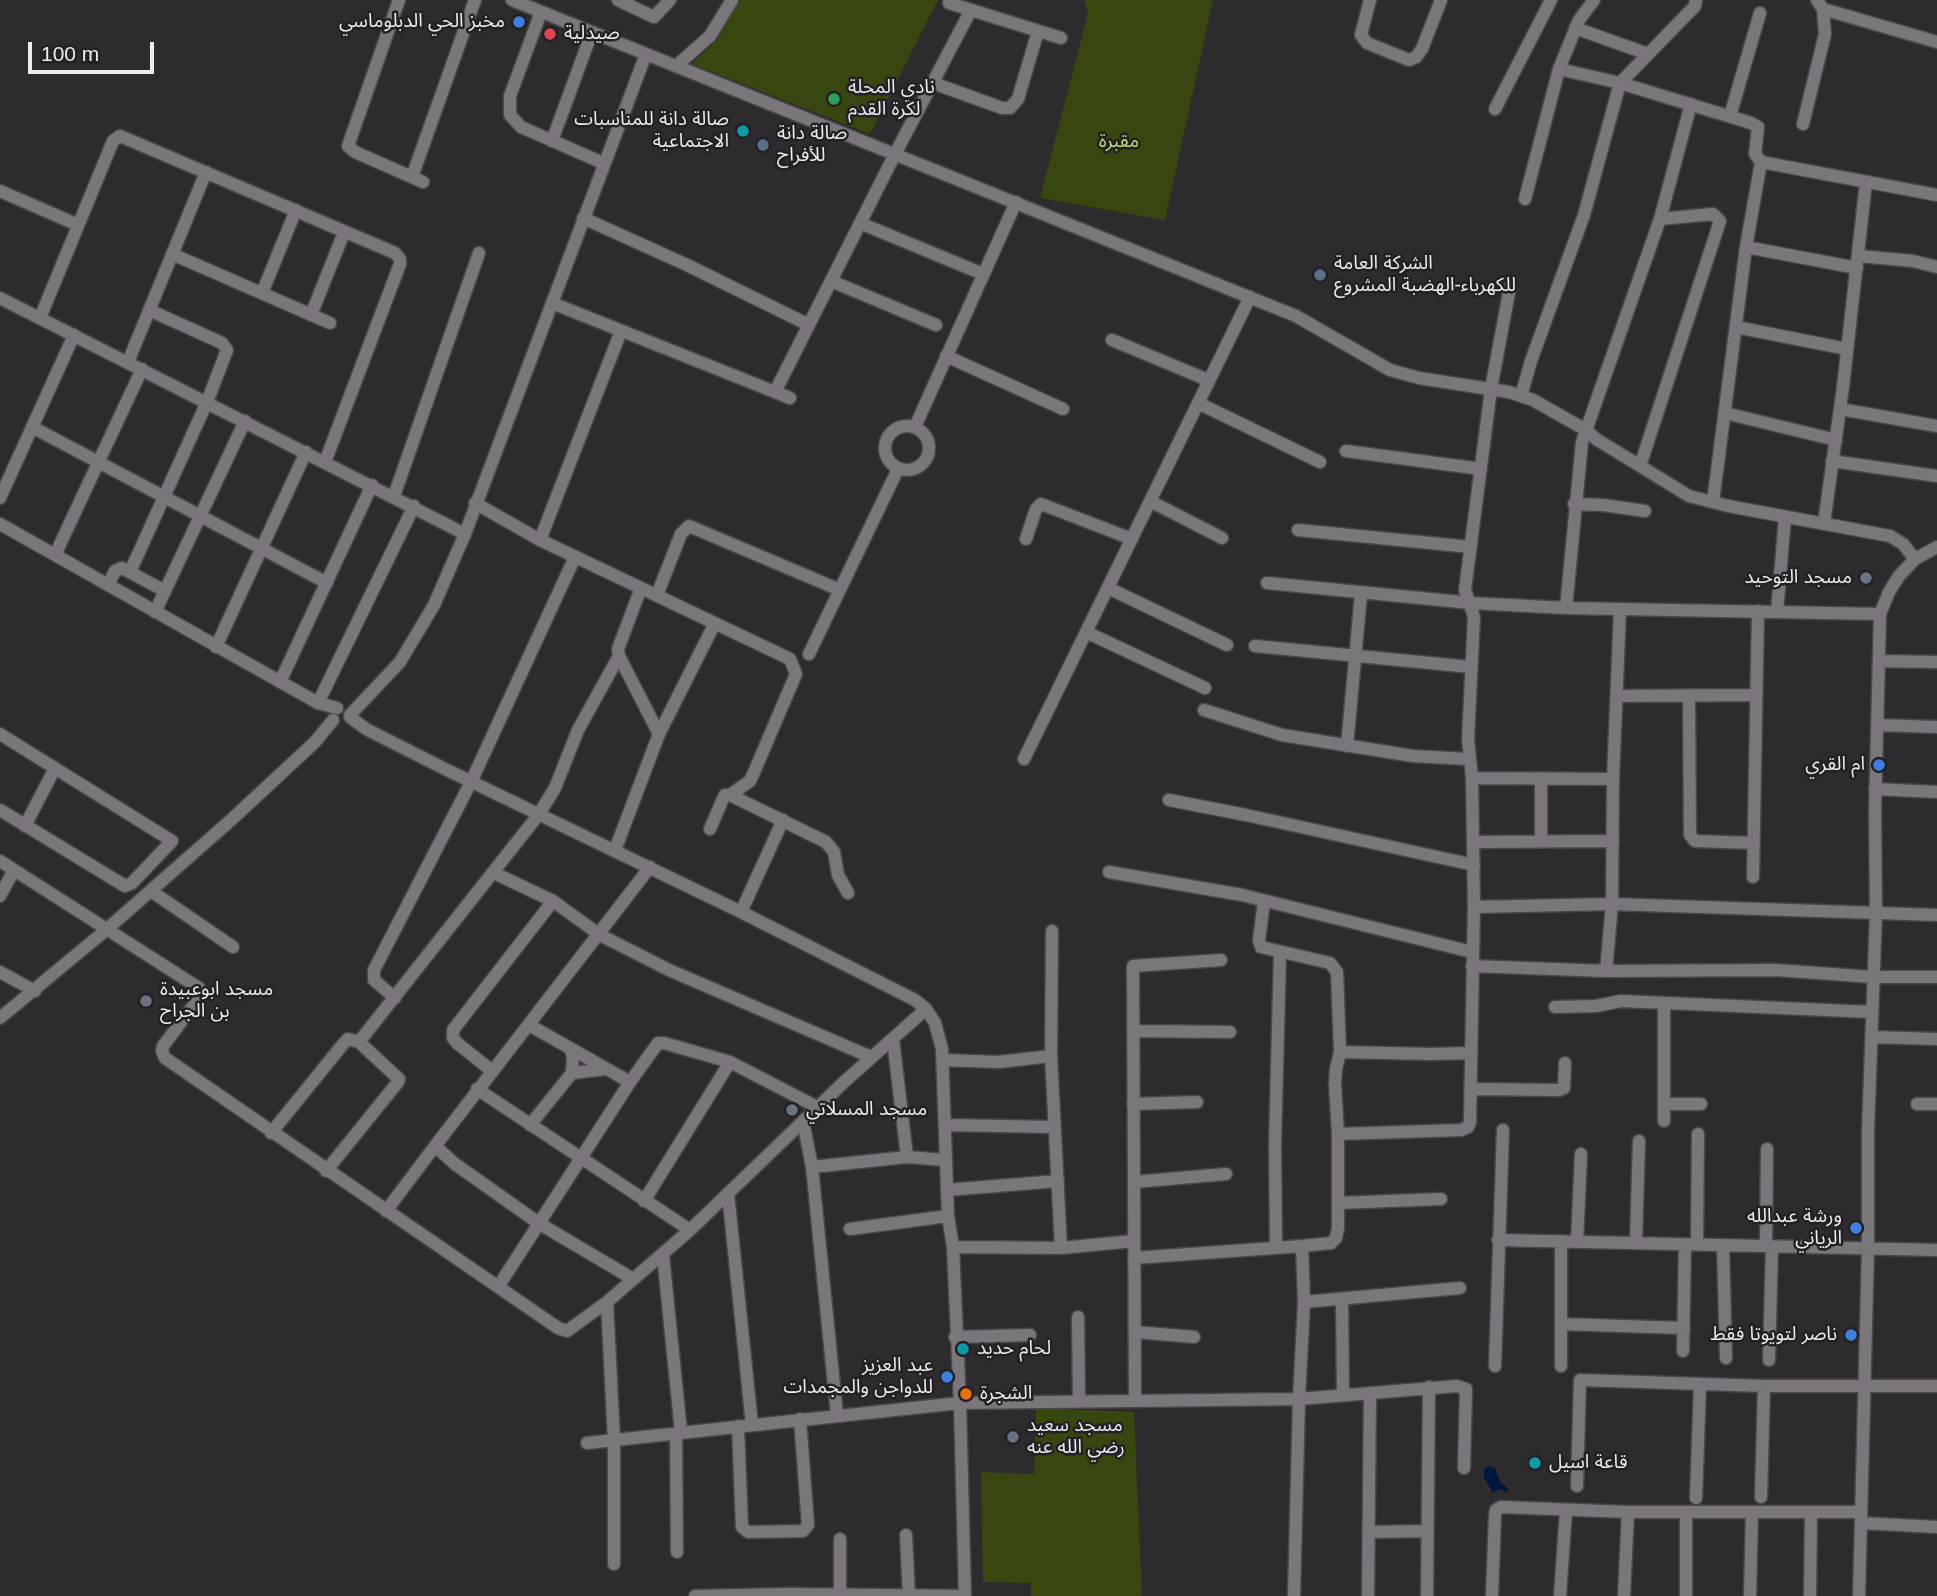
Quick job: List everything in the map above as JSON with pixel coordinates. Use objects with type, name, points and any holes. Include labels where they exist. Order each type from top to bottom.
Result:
[{"type":"street","points":[[399,0],[348,146],[355,152],[418,179],[475,0]]},
{"type":"street","points":[[512,0],[1250,297],[1308,322],[1390,370],[1419,378],[1521,396],[1586,430],[1602,435],[1692,491],[1698,498]]},
{"type":"street","points":[[618,0],[652,17],[658,15],[670,0]]},
{"type":"street","points":[[676,66],[710,36],[732,0]]},
{"type":"street","points":[[1370,0],[1361,35],[1367,43],[1409,60],[1416,57],[1422,49],[1441,0]]},
{"type":"street","points":[[1496,109],[1551,0]]},
{"type":"street","points":[[1525,199],[1559,69],[1575,28],[1594,0]]},
{"type":"street","points":[[1521,396],[1584,215],[1620,83],[1695,6],[1696,0]]},
{"type":"street","points":[[949,3],[1061,38]]},
{"type":"street","points":[[1803,124],[1825,34],[1820,5],[1937,42]]},
{"type":"street","points":[[775,392],[971,10]]},
{"type":"street","points":[[541,12],[510,96],[509,107],[515,122],[603,163]]},
{"type":"street","points":[[1730,116],[1760,13]]},
{"type":"street","points":[[1575,28],[1648,54]]},
{"type":"street","points":[[933,83],[1002,108],[1010,108],[1018,99],[1038,31]]},
{"type":"street","points":[[552,141],[592,32]]},
{"type":"street","points":[[0,1018],[151,891],[341,717],[362,702],[400,662],[434,605],[465,534],[646,54]]},
{"type":"street","points":[[1559,69],[1620,83],[1758,127],[1755,155],[1761,162],[1937,195]]},
{"type":"street","points":[[1566,608],[1580,448],[1660,219],[1691,104]]},
{"type":"street","points":[[40,318],[116,138],[124,137],[395,253],[400,259],[325,462]]},
{"type":"street","points":[[1713,502],[1746,247],[1761,162]]},
{"type":"street","points":[[128,362],[206,172]]},
{"type":"street","points":[[1824,523],[1866,182]]},
{"type":"street","points":[[0,191],[78,225]]},
{"type":"street","points":[[915,428],[1016,202]]},
{"type":"street","points":[[262,293],[296,210]]},
{"type":"street","points":[[1642,460],[1720,221],[1713,214],[1660,219]]},
{"type":"street","points":[[583,218],[809,325]]},
{"type":"street","points":[[860,223],[983,274]]},
{"type":"street","points":[[311,315],[341,240]]},
{"type":"street","points":[[1746,247],[1858,262],[1913,261],[1937,267]]},
{"type":"street","points":[[394,496],[479,253]]},
{"type":"street","points":[[172,254],[330,323]]},
{"type":"street","points":[[831,281],[936,325]]},
{"type":"street","points":[[1338,1134],[1461,1130],[1468,1127],[1470,1122],[1474,842],[1472,778],[1468,759],[1474,617],[1465,590],[1490,389],[1510,287]]},
{"type":"street","points":[[1024,759],[1250,297]]},
{"type":"street","points":[[1,302],[40,318],[207,401],[465,534]]},
{"type":"street","points":[[552,303],[790,398]]},
{"type":"street","points":[[130,572],[227,355],[226,346],[149,310]]},
{"type":"street","points":[[1735,327],[1847,349]]},
{"type":"street","points":[[540,540],[621,331]]},
{"type":"street","points":[[0,498],[74,335]]},
{"type":"street","points":[[1112,341],[1209,380]]},
{"type":"street","points":[[946,356],[1063,408]]},
{"type":"street","points":[[55,555],[142,369]]},
{"type":"street","points":[[1198,403],[1320,461]]},
{"type":"street","points":[[1840,409],[1937,426]]},
{"type":"street","points":[[1725,413],[1836,440]]},
{"type":"street","points":[[155,612],[245,421]]},
{"type":"street","points":[[909,426],[915,428],[926,436],[930,450],[928,457],[919,468],[905,471],[898,469],[888,460],[887,440],[895,429],[909,426]]},
{"type":"street","points":[[32,427],[327,583]]},
{"type":"street","points":[[1586,430],[1596,439],[1689,496],[1890,536],[1903,544],[1915,559]]},
{"type":"street","points":[[1346,451],[1481,469]]},
{"type":"street","points":[[216,647],[306,452]]},
{"type":"street","points":[[1832,461],[1937,476]]},
{"type":"street","points":[[809,654],[898,469]]},
{"type":"street","points":[[280,682],[372,485]]},
{"type":"street","points":[[1150,501],[1222,538]]},
{"type":"street","points":[[475,503],[540,540],[789,659],[796,674],[750,781],[725,795],[710,829]]},
{"type":"street","points":[[1026,540],[1036,509],[1041,504],[1132,538]]},
{"type":"street","points":[[1574,504],[1645,511]]},
{"type":"street","points":[[318,704],[414,506]]},
{"type":"street","points":[[1777,612],[1785,517]]},
{"type":"street","points":[[0,524],[341,717],[741,912],[903,994],[926,1009],[935,1023],[943,1060],[945,1160],[948,1216],[953,1247],[960,1403],[965,1596],[695,1596]]},
{"type":"street","points":[[657,595],[681,534],[689,526],[840,590]]},
{"type":"street","points":[[1298,530],[1471,547]]},
{"type":"street","points":[[1859,1596],[1876,914],[1875,789],[1880,614],[1894,584],[1915,559],[1937,547]]},
{"type":"street","points":[[395,998],[374,980],[374,970],[471,782],[575,557]]},
{"type":"street","points":[[108,586],[117,570],[122,568],[165,591]]},
{"type":"street","points":[[1267,583],[1362,594],[1566,608],[1880,614]]},
{"type":"street","points":[[641,588],[620,643],[620,656],[659,734]]},
{"type":"street","points":[[1108,588],[1227,645]]},
{"type":"street","points":[[1347,746],[1362,594]]},
{"type":"street","points":[[1606,971],[1612,904],[1613,779],[1620,610]]},
{"type":"street","points":[[1753,877],[1758,611]]},
{"type":"street","points":[[615,850],[659,734],[715,623]]},
{"type":"street","points":[[1086,632],[1205,688]]},
{"type":"street","points":[[1255,646],[1471,667]]},
{"type":"street","points":[[359,1042],[539,814],[555,788],[578,730],[620,656]]},
{"type":"street","points":[[1879,661],[1937,662]]},
{"type":"street","points":[[1617,696],[1756,695]]},
{"type":"street","points":[[1689,696],[1690,835],[1695,841],[1754,843]]},
{"type":"street","points":[[1204,710],[1282,735],[1413,756],[1468,759]]},
{"type":"street","points":[[1877,726],[1937,727]]},
{"type":"street","points":[[0,734],[192,853]]},
{"type":"street","points":[[25,826],[55,768]]},
{"type":"street","points":[[1472,778],[1613,779]]},
{"type":"street","points":[[1541,779],[1541,841]]},
{"type":"street","points":[[1875,789],[1937,792]]},
{"type":"street","points":[[730,794],[830,846],[834,852],[838,876],[848,893]]},
{"type":"street","points":[[1169,800],[1474,865]]},
{"type":"street","points":[[0,810],[125,886],[132,883],[172,841]]},
{"type":"street","points":[[741,912],[783,821]]},
{"type":"street","points":[[1474,842],[1613,841]]},
{"type":"street","points":[[0,861],[199,988],[201,997],[163,1046],[163,1056],[326,1171],[558,1328],[567,1331],[663,1255],[871,1057],[926,1009]]},
{"type":"street","points":[[386,1211],[650,867]]},
{"type":"street","points":[[0,896],[14,870]]},
{"type":"street","points":[[1109,872],[1216,890],[1472,953]]},
{"type":"street","points":[[494,873],[553,901],[600,934],[669,970],[871,1057]]},
{"type":"street","points":[[151,891],[233,947]]},
{"type":"street","points":[[492,1071],[457,1043],[453,1030],[553,901]]},
{"type":"street","points":[[1134,1258],[1302,1246],[1331,1243],[1336,1238],[1336,1076],[1340,1052],[1337,972],[1330,962],[1261,947],[1259,940],[1264,901]]},
{"type":"street","points":[[1474,907],[1612,904],[1937,915]]},
{"type":"street","points":[[1052,930],[1051,1056],[1061,1248]]},
{"type":"street","points":[[1276,1246],[1275,1145],[1280,952]]},
{"type":"street","points":[[1135,1400],[1133,966],[1221,960]]},
{"type":"street","points":[[1472,966],[1606,971],[1776,970],[1874,977],[1937,977]]},
{"type":"street","points":[[0,972],[35,990]]},
{"type":"street","points":[[1555,1007],[1596,1006],[1621,1001],[1872,1012]]},
{"type":"street","points":[[1664,1003],[1664,1121]]},
{"type":"street","points":[[529,1025],[630,1082]]},
{"type":"street","points":[[1133,1031],[1230,1032]]},
{"type":"street","points":[[1871,1037],[1937,1039]]},
{"type":"street","points":[[271,1133],[344,1043],[348,1039],[359,1042],[399,1079],[326,1171]]},
{"type":"street","points":[[893,1039],[907,1157]]},
{"type":"street","points":[[498,1287],[580,1158],[658,1043],[730,1062],[819,1108]]},
{"type":"street","points":[[530,1125],[572,1073],[573,1056],[570,1048]]},
{"type":"street","points":[[1340,1052],[1471,1052]]},
{"type":"street","points":[[943,1060],[999,1062],[1051,1056]]},
{"type":"street","points":[[644,1201],[730,1062]]},
{"type":"street","points":[[1470,1089],[1559,1090],[1564,1088],[1565,1063]]},
{"type":"street","points":[[572,1073],[606,1069]]},
{"type":"street","points":[[477,1089],[690,1230]]},
{"type":"street","points":[[1133,1104],[1197,1102]]},
{"type":"street","points":[[1664,1104],[1701,1104]]},
{"type":"street","points":[[1917,1104],[1937,1104]]},
{"type":"street","points":[[803,1121],[812,1167],[838,1415]]},
{"type":"street","points":[[946,1125],[1054,1127]]},
{"type":"street","points":[[1495,1366],[1503,1130]]},
{"type":"street","points":[[1683,1351],[1698,1134]]},
{"type":"street","points":[[1636,1242],[1639,1141]]},
{"type":"street","points":[[435,1146],[455,1164],[540,1224],[633,1279]]},
{"type":"street","points":[[1767,1149],[1769,1360]]},
{"type":"street","points":[[1577,1242],[1580,1154]]},
{"type":"street","points":[[812,1167],[907,1157],[945,1160]]},
{"type":"street","points":[[1134,1182],[1226,1174]]},
{"type":"street","points":[[947,1191],[1058,1181]]},
{"type":"street","points":[[728,1193],[752,1425]]},
{"type":"street","points":[[1338,1203],[1441,1199]]},
{"type":"street","points":[[849,1229],[948,1216]]},
{"type":"street","points":[[1498,1240],[1937,1250]]},
{"type":"street","points":[[953,1247],[1061,1248],[1134,1241]]},
{"type":"street","points":[[1561,1241],[1561,1366]]},
{"type":"street","points":[[1723,1245],[1726,1358]]},
{"type":"street","points":[[1294,1596],[1304,1301],[1302,1246]]},
{"type":"street","points":[[663,1255],[679,1432],[677,1552]]},
{"type":"street","points":[[1304,1301],[1460,1288]]},
{"type":"street","points":[[1342,1299],[1343,1395]]},
{"type":"street","points":[[607,1302],[614,1440],[614,1564]]},
{"type":"street","points":[[1078,1317],[1079,1400]]},
{"type":"street","points":[[1561,1324],[1684,1328]]},
{"type":"street","points":[[1135,1332],[1195,1337]]},
{"type":"street","points":[[955,1337],[1030,1335]]},
{"type":"street","points":[[1577,1486],[1580,1380],[1700,1385],[1937,1386]]},
{"type":"street","points":[[587,1443],[960,1403],[1299,1399],[1457,1385],[1466,1389],[1464,1468]]},
{"type":"street","points":[[1696,1498],[1700,1385]]},
{"type":"street","points":[[1761,1497],[1764,1386]]},
{"type":"street","points":[[1427,1596],[1429,1387]]},
{"type":"street","points":[[1368,1596],[1370,1394]]},
{"type":"street","points":[[737,1426],[742,1527],[748,1532],[803,1531],[808,1525],[800,1419]]},
{"type":"street","points":[[1492,1596],[1496,1510],[1501,1507],[1811,1512],[1937,1527]]},
{"type":"street","points":[[1560,1596],[1566,1510]]},
{"type":"street","points":[[1624,1596],[1629,1511]]},
{"type":"street","points":[[1750,1596],[1752,1511]]},
{"type":"street","points":[[1686,1512],[1686,1596]]},
{"type":"street","points":[[1810,1596],[1811,1512]]},
{"type":"street","points":[[1370,1532],[1426,1531]]},
{"type":"street","points":[[906,1535],[909,1596]]},
{"type":"street","points":[[831,1595],[840,1539]]},
{"type":"green space","name":"نادي المحلة لكرة القدم","points":[[738,0],[938,0],[870,134],[692,64],[718,39]]},
{"type":"green space","name":"مقبرة","points":[[1084,0],[1213,0],[1165,220],[1040,198],[1088,13]]},
{"type":"green space","points":[[1036,1408],[1134,1412],[1142,1596],[1031,1596],[1031,1583],[983,1582],[981,1472],[1034,1474]]},
{"type":"water","points":[[1488,1466],[1495,1468],[1500,1481],[1508,1489],[1506,1492],[1499,1489],[1493,1493],[1484,1478],[1484,1469]]},
{"type":"place","name":"مخبز الحي الدبلوماسي","points":[[519,22]]},
{"type":"place","name":"صيدلية","points":[[550,34]]},
{"type":"place","name":"نادي المحلة لكرة القدم","points":[[834,99]]},
{"type":"place","name":"صالة دانة للمناسبات الاجتماعية","points":[[743,131]]},
{"type":"place","name":"صالة دانة للأفراح","points":[[763,145]]},
{"type":"place","name":"الشركة العامة للكهرباء-الهضبة المشروع","points":[[1320,275]]},
{"type":"place","name":"مسجد التوحيد","points":[[1866,578]]},
{"type":"place","name":"ام القري","points":[[1879,765]]},
{"type":"place","name":"مسجد ابوعبيدة بن الجراح","points":[[146,1001]]},
{"type":"place","name":"مسجد المسلاتي","points":[[792,1110]]},
{"type":"place","name":"ورشة عبدالله الرياني","points":[[1856,1228]]},
{"type":"place","name":"ناصر لتويوتا فقط","points":[[1851,1335]]},
{"type":"place","name":"لحام حديد","points":[[963,1349]]},
{"type":"place","name":"عبد العزيز للدواجن والمجمدات","points":[[947,1377]]},
{"type":"place","name":"الشجرة","points":[[966,1394]]},
{"type":"place","name":"مسجد سعيد رضي الله عنه","points":[[1013,1437]]},
{"type":"place","name":"قاعة اسيل","points":[[1535,1463]]}]
